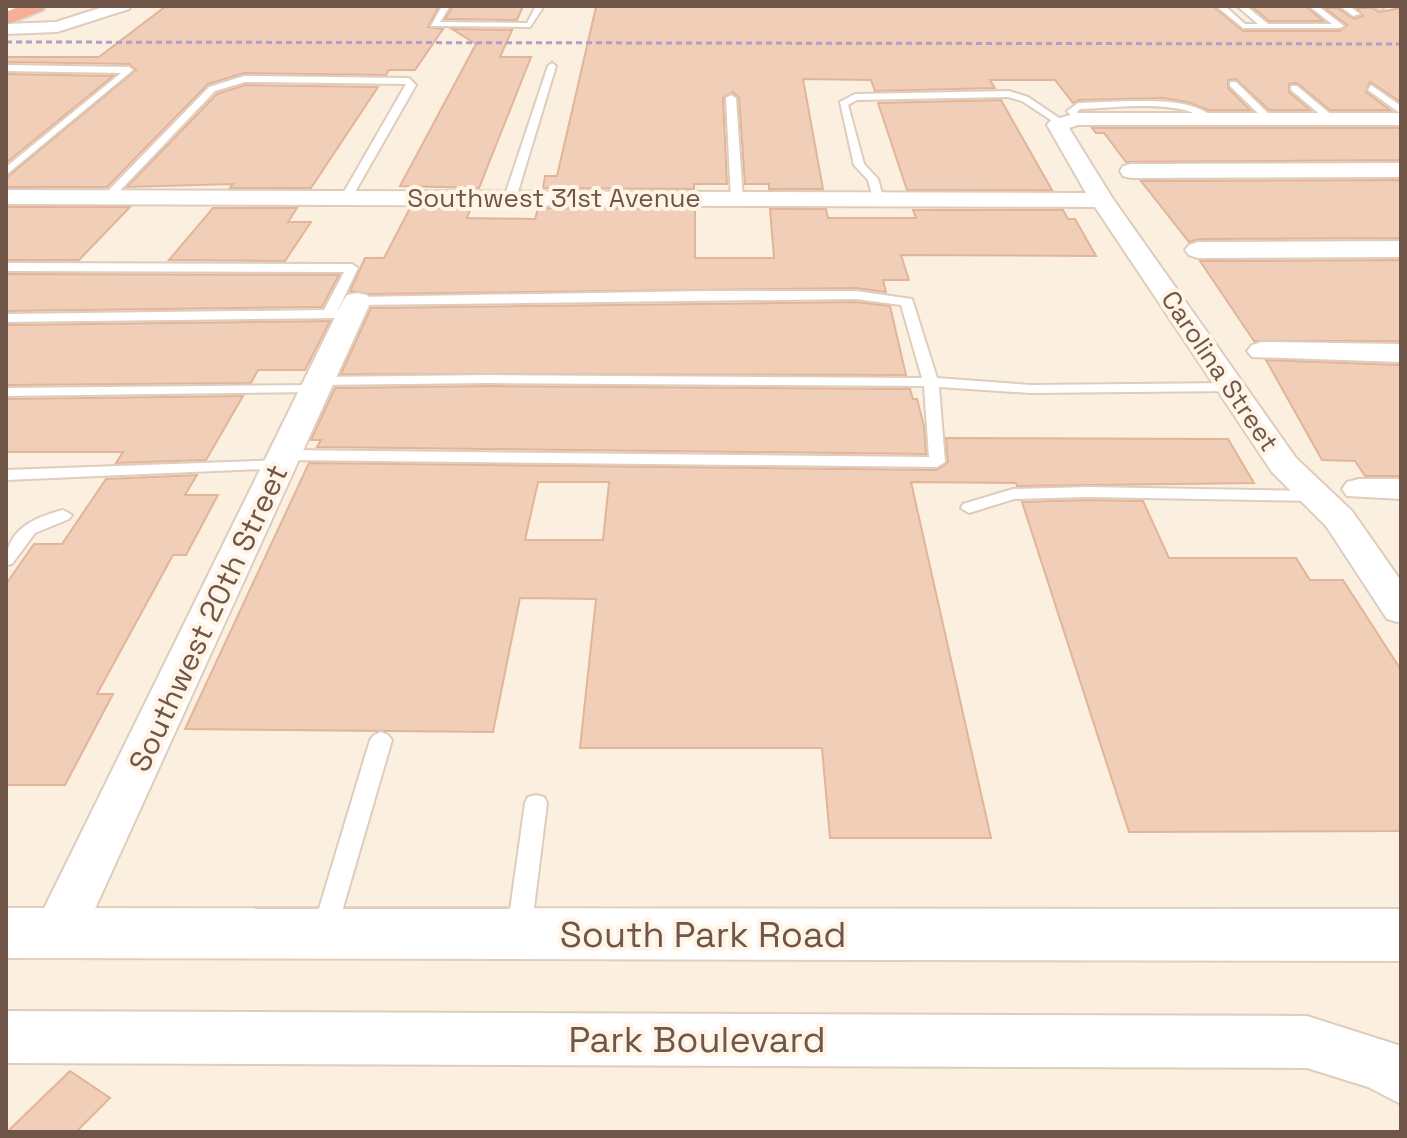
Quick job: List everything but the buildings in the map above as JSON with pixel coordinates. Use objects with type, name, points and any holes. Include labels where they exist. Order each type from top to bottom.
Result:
[{"type":"highway","points":[[6,19],[36,6]]},
{"type":"street","points":[[6,9],[11,6]]},
{"type":"street","points":[[6,29],[57,27],[123,6]]},
{"type":"street","points":[[1069,121],[1269,119],[1351,137],[1394,170]]},
{"type":"street","points":[[1351,137],[1401,119]]},
{"type":"street","name":"Carolina Street","points":[[1069,121],[1057,128],[1102,200],[1284,465],[1339,519],[1401,610]]},
{"type":"street","points":[[1194,147],[1214,170]]},
{"type":"street","points":[[1131,171],[1394,170]]},
{"type":"street","name":"Southwest 31st Avenue","points":[[6,197],[1102,200]]},
{"type":"street","points":[[1198,250],[1401,249]]},
{"type":"street","name":"Southwest 20th Street","points":[[32,934],[245,514],[283,460],[318,385],[346,310]]},
{"type":"street","points":[[1262,351],[1401,353]]},
{"type":"street","points":[[1359,489],[1401,489]]},
{"type":"street","name":"South Park Road","points":[[32,934],[1401,935]]},
{"type":"street","name":"Park Boulevard","points":[[6,1037],[1307,1042],[1393,1071]]},
{"type":"lane","points":[[446,6],[434,24],[530,25],[540,6]]},
{"type":"lane","points":[[1220,6],[1243,26],[1340,26],[1313,6]]},
{"type":"lane","points":[[1241,6],[1266,26]]},
{"type":"lane","points":[[1344,6],[1356,14]]},
{"type":"lane","points":[[510,198],[552,66]]},
{"type":"lane","points":[[6,172],[129,70],[8,69]]},
{"type":"lane","points":[[108,197],[220,84],[244,79],[409,81],[411,85],[347,197]]},
{"type":"lane","points":[[1233,84],[1269,119]]},
{"type":"lane","points":[[1294,88],[1351,137]]},
{"type":"lane","points":[[1371,88],[1401,111]]},
{"type":"lane","points":[[878,200],[873,179],[859,165],[843,104],[855,97],[1009,94],[1069,121]]},
{"type":"lane","points":[[731,98],[737,199]]},
{"type":"lane","points":[[6,267],[352,268],[346,310]]},
{"type":"lane","points":[[6,318],[346,310],[705,295],[856,295],[907,302],[931,382],[937,462],[283,460],[6,475]]},
{"type":"lane","points":[[6,392],[504,379],[931,382],[1031,389],[1231,387]]},
{"type":"lane","points":[[969,508],[1013,494],[1316,496]]},
{"type":"lane","points":[[6,560],[29,529],[63,515]]},
{"type":"lane","points":[[323,934],[381,740]]},
{"type":"lane","points":[[519,935],[536,803]]},
{"type":"railway","points":[[6,42],[1401,44]]}]
